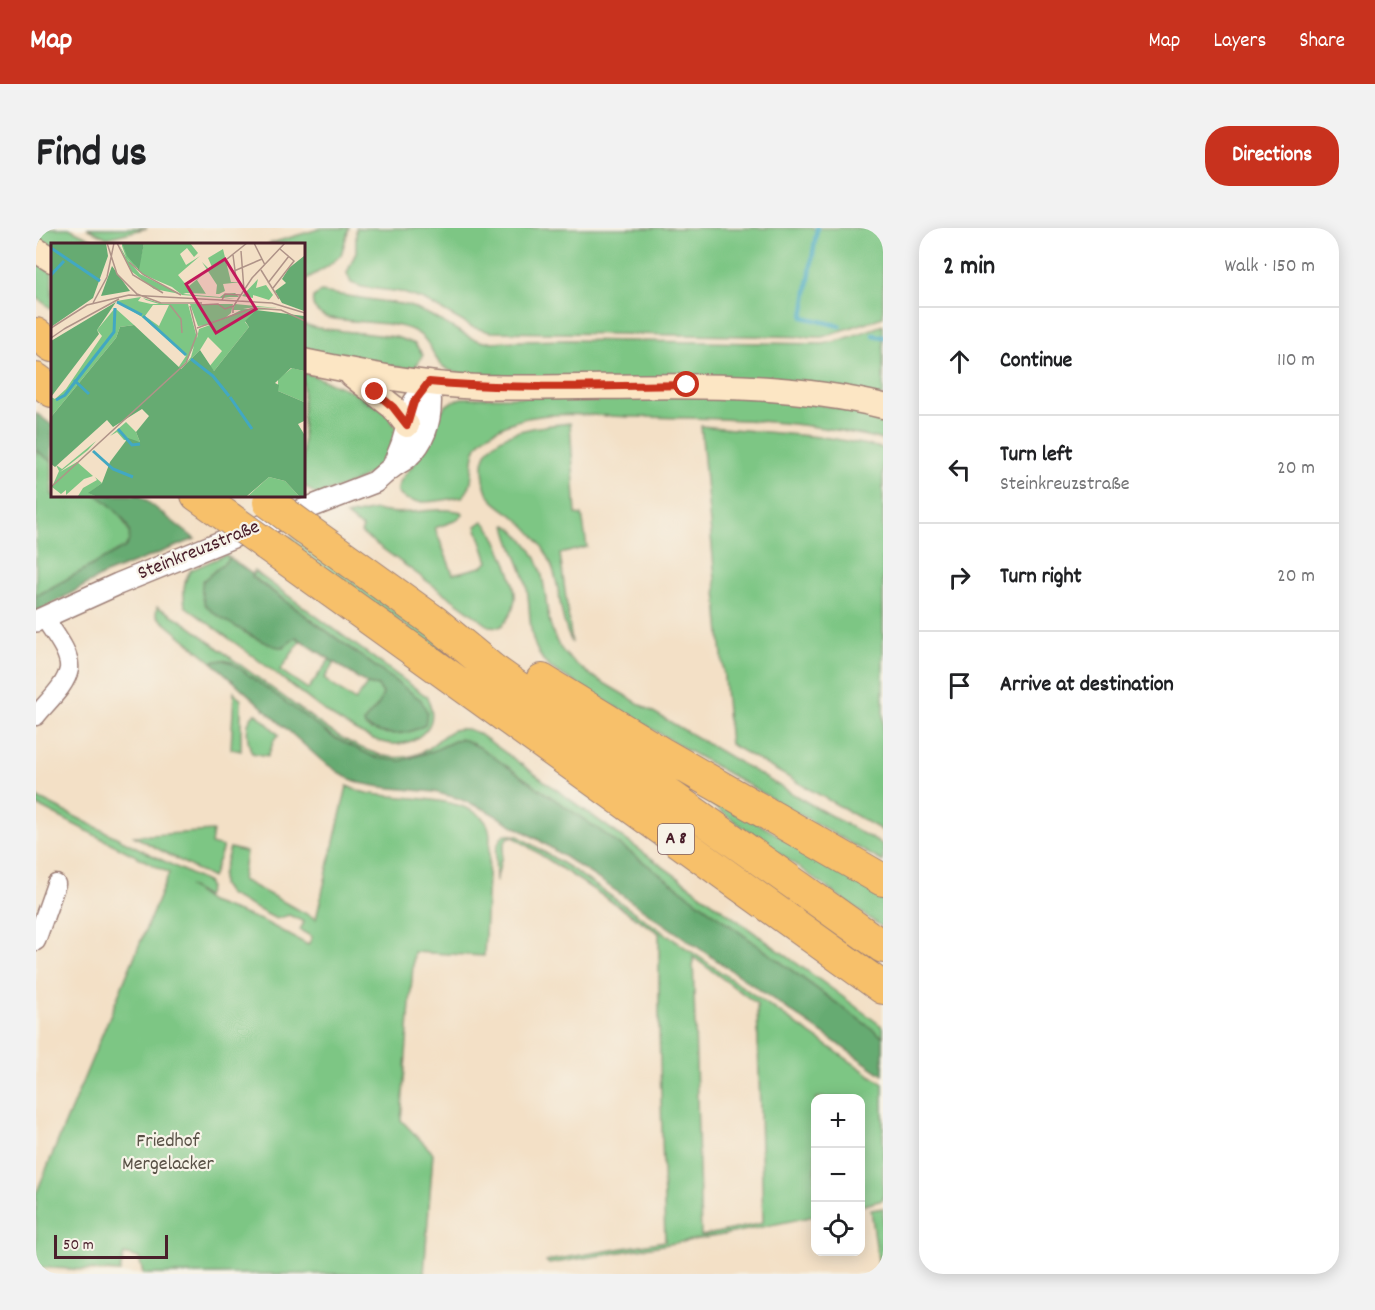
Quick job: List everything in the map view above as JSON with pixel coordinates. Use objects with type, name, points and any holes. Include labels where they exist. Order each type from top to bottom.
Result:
[{"type":"highway","points":[[36,334],[51,345]]},
{"type":"highway","points":[[36,379],[51,390]]},
{"type":"highway","name":"A 8","points":[[198,496],[883,988]]},
{"type":"highway","name":"A 8","points":[[264,499],[435,622],[492,669],[883,947]]},
{"type":"highway","name":"A 8","points":[[435,622],[505,654],[560,692],[661,753],[883,880]]},
{"type":"main road","points":[[36,250],[51,259]]},
{"type":"main road","points":[[304,361],[345,370],[429,382],[508,387],[687,385],[761,387],[823,394],[883,406]]},
{"type":"main road","points":[[345,370],[393,407],[407,425]]},
{"type":"street","points":[[393,467],[414,402],[429,382]]},
{"type":"street","name":"Steinkreuzstraße","points":[[40,619],[233,537],[375,482],[408,457],[422,439],[432,404],[429,382]]},
{"type":"street","points":[[36,716],[62,683],[69,668],[66,653],[40,619]]},
{"type":"street","points":[[36,941],[56,884]]},
{"type":"green space","points":[[36,228],[69,228],[100,243],[51,243],[51,250],[36,241]]},
{"type":"green space","points":[[87,228],[147,228],[107,238]]},
{"type":"green space","points":[[322,228],[349,228],[341,255],[327,267],[304,280],[304,243],[271,243]]},
{"type":"green space","points":[[356,228],[883,228],[883,317],[822,337],[490,332],[472,327],[424,300],[400,292],[362,287],[351,283],[347,273],[356,252]]},
{"type":"green space","points":[[36,261],[51,270],[51,308],[36,297]]},
{"type":"green space","points":[[321,292],[407,305],[471,338],[484,342],[567,340],[823,344],[883,325],[883,397],[461,374],[443,366],[437,360],[427,341],[412,330],[393,325],[325,317],[317,311],[313,304],[313,297]]},
{"type":"green space","points":[[304,324],[317,328],[396,337],[415,344],[423,355],[416,366],[411,369],[304,353]]},
{"type":"green space","points":[[304,372],[382,403],[398,431],[386,458],[377,468],[353,482],[317,495],[304,486]]},
{"type":"green space","points":[[728,393],[883,413],[883,440],[821,428],[759,421],[577,414],[539,416],[503,426],[479,443],[473,459],[471,483],[462,497],[419,502],[404,498],[398,493],[400,481],[417,459],[442,410],[451,402],[462,398]]},
{"type":"green space","points":[[36,413],[51,424],[51,461],[36,450]]},
{"type":"green space","points":[[570,423],[576,514],[582,515],[587,547],[560,554],[572,643],[564,621],[555,576],[547,555],[529,530],[490,497],[485,488],[483,470],[485,457],[491,446],[502,438],[529,429]]},
{"type":"green space","points":[[701,426],[830,438],[883,448],[883,831],[730,744]]},
{"type":"green space","points":[[36,450],[51,461],[51,496],[102,497],[118,513],[131,539],[124,548],[36,596]]},
{"type":"green space","points":[[98,496],[140,496],[195,539],[105,574],[36,613],[36,596],[124,548],[129,541],[127,526],[110,505]]},
{"type":"green space","points":[[376,510],[398,513],[441,510],[462,512],[463,515],[457,520],[435,528],[453,574],[481,567],[488,562],[476,526],[483,521],[494,535],[512,581],[515,599],[506,622],[500,627],[489,626],[361,533],[363,528],[346,516]]},
{"type":"green space","points":[[506,525],[520,536],[538,562],[552,630],[565,654],[592,676],[883,845],[883,862],[687,750],[549,667],[536,647],[531,627],[526,583]]},
{"type":"green space","points":[[291,536],[511,694],[508,700],[284,539]]},
{"type":"green space","points":[[225,555],[230,558],[203,581],[210,610],[236,627],[275,646],[284,647],[296,636],[302,639],[280,670],[308,689],[330,659],[335,661],[324,679],[355,701],[367,684],[378,686],[383,693],[382,698],[364,722],[365,726],[371,730],[421,700],[252,576],[254,571],[426,696],[432,713],[431,722],[426,730],[412,741],[403,744],[379,741],[363,735],[329,714],[185,606],[184,587],[191,570]]},
{"type":"green space","points":[[230,558],[253,575],[252,577],[421,700],[427,712],[425,725],[418,729],[395,734],[372,730],[365,726],[364,722],[382,698],[383,693],[378,686],[367,684],[296,637],[281,647],[275,646],[241,630],[209,609],[203,598],[203,581]]},
{"type":"green space","points":[[157,607],[191,627],[341,738],[377,754],[388,757],[406,757],[422,752],[453,730],[460,729],[478,733],[883,1027],[883,1037],[605,834],[459,739],[424,755],[402,761],[384,759],[362,751],[337,739],[285,705],[223,660],[212,662],[159,618],[156,614]]},
{"type":"green space","points":[[223,660],[231,662],[333,737],[376,758],[401,761],[433,751],[459,739],[479,747],[605,834],[883,1037],[883,1075],[603,882],[539,840],[484,809],[434,792],[381,787],[360,783],[344,776],[321,760],[212,662]]},
{"type":"green space","points":[[234,692],[241,700],[241,751],[231,749]]},
{"type":"green space","points":[[254,714],[257,714],[279,735],[275,738],[268,756],[252,753],[250,748],[248,727]]},
{"type":"green space","name":"Friedhof Mergelacker","points":[[347,786],[370,794],[435,800],[467,808],[479,815],[487,824],[490,832],[484,956],[414,952],[401,1120],[433,1153],[424,1274],[145,1274],[139,1258],[124,1254],[120,1272],[36,1267],[36,1194],[169,873],[36,805],[36,797],[208,883],[206,897],[188,886],[210,902],[263,921],[308,945],[312,937],[300,930],[304,922],[289,915],[276,919],[228,894],[222,885],[222,875],[230,848],[246,852],[242,880],[316,919]]},
{"type":"green space","points":[[697,788],[883,896],[883,928],[694,792]]},
{"type":"green space","points":[[213,831],[211,844],[223,847],[212,878],[134,836]]},
{"type":"green space","points":[[505,834],[518,836],[570,868],[883,1084],[883,1200],[865,1205],[865,1094],[811,1094],[811,1217],[723,1235],[549,1264],[546,1261],[665,1241],[659,1027],[659,933],[514,837],[508,837],[505,842],[496,882],[498,844]],"holes":[[[693,957],[757,1004],[763,1221],[759,1224],[701,1236]]]},
{"type":"green space","points":[[883,1208],[883,1274],[880,1274],[871,1210]]},
{"type":"waterway","points":[[817,228],[803,317],[840,326]]},
{"type":"waterway","points":[[873,335],[883,337]]},
{"type":"route","points":[[375,392],[393,407],[407,425],[414,402],[429,382],[475,387],[530,388],[687,385]]}]
